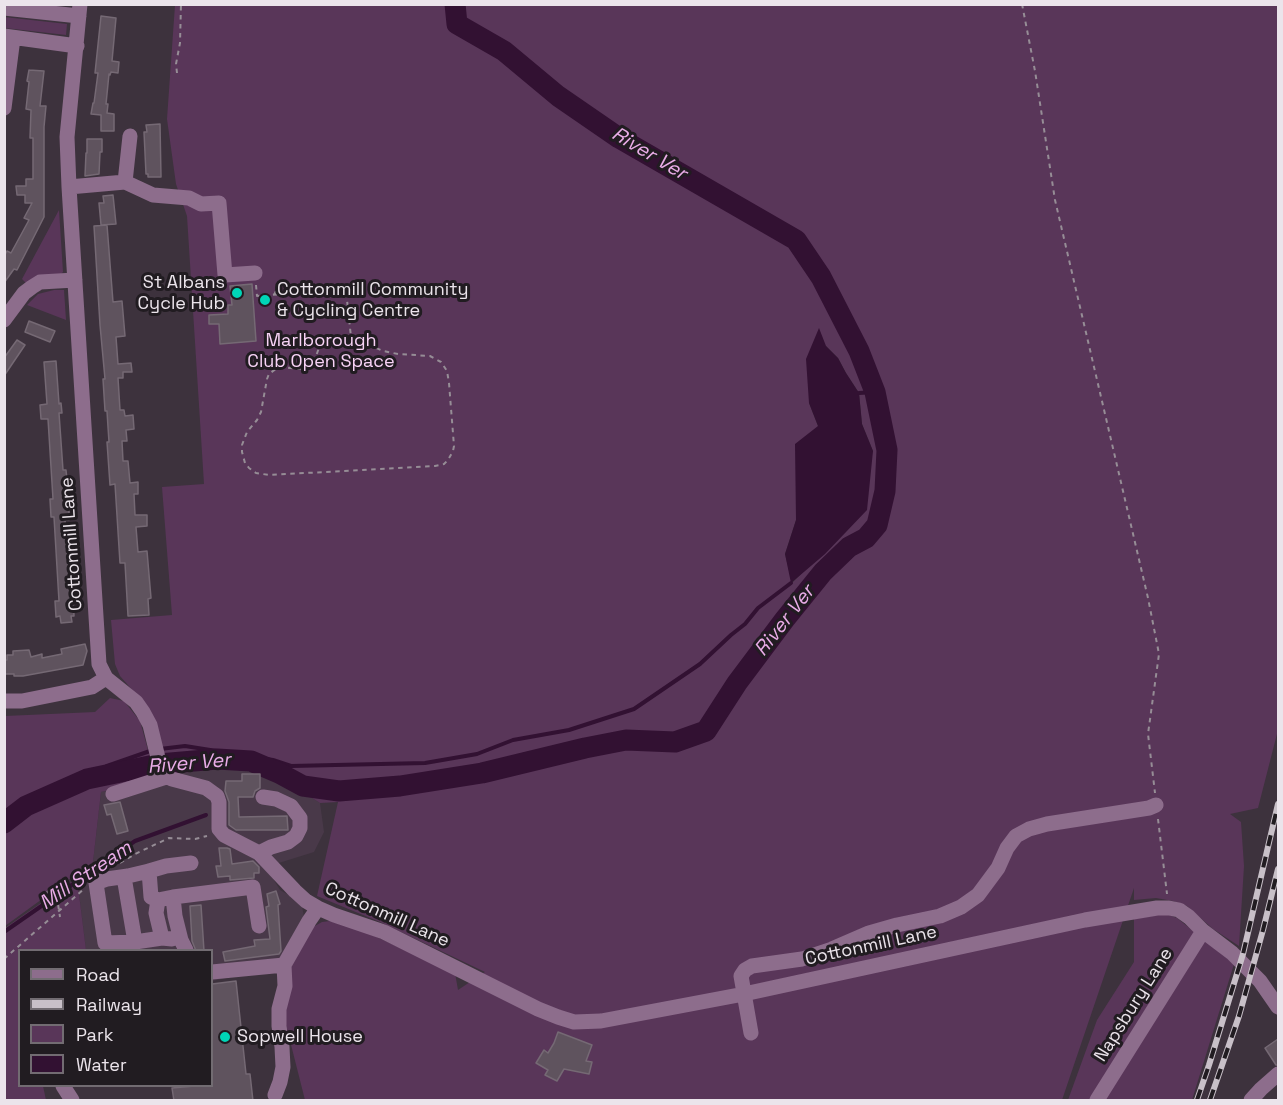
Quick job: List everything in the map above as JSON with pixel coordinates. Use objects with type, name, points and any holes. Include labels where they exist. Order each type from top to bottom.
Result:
[{"type":"street","points":[[4,8],[80,10]]},
{"type":"street","name":"Cottonmill Lane","points":[[80,10],[67,137],[99,664],[106,678]]},
{"type":"street","points":[[4,108],[9,37],[77,46]]},
{"type":"street","points":[[125,182],[130,136]]},
{"type":"street","points":[[69,187],[125,182],[153,195],[189,198],[201,204],[219,203],[225,275],[255,273]]},
{"type":"street","points":[[4,320],[24,293],[40,282],[75,280]]},
{"type":"street","points":[[4,702],[22,701],[92,687],[106,678],[136,702],[150,725],[163,774],[113,794]]},
{"type":"street","name":"Cottonmill Lane","points":[[163,774],[206,788],[217,796],[219,829],[222,833],[259,853],[306,901],[334,915],[384,932],[538,1009],[574,1022],[601,1021],[744,994],[1085,920],[1169,908]]},
{"type":"street","points":[[259,853],[288,842],[296,836],[300,828],[300,818],[291,806],[276,799],[263,797]]},
{"type":"street","points":[[751,1033],[741,976],[752,966],[802,959],[869,933],[940,916],[961,906],[978,895],[998,868],[1007,848],[1016,836],[1029,829],[1156,805]]},
{"type":"street","points":[[183,945],[162,938],[105,943],[96,883],[166,866],[191,863]]},
{"type":"street","points":[[149,871],[151,897],[158,900],[253,887],[259,926]]},
{"type":"street","points":[[124,877],[135,942]]},
{"type":"street","points":[[173,897],[175,916],[183,945]]},
{"type":"street","points":[[158,900],[156,913],[162,938]]},
{"type":"street","points":[[275,1095],[283,1067],[279,1009],[285,986],[284,965],[318,908]]},
{"type":"street","points":[[1169,908],[1184,913],[1203,931],[1232,952],[1277,1002]]},
{"type":"street","name":"Napsbury Lane","points":[[1097,1101],[1203,931]]},
{"type":"street","points":[[213,972],[284,965]]},
{"type":"street","points":[[1251,1101],[1278,1074]]},
{"type":"street","points":[[64,1087],[72,1101]]},
{"type":"path","points":[[177,74],[181,4]]},
{"type":"path","points":[[1022,4],[1055,200],[1159,654],[1148,734],[1169,908]]},
{"type":"path","points":[[255,273],[257,296],[332,290],[341,292],[347,300],[351,336]]},
{"type":"path","points":[[274,295],[281,281]]},
{"type":"path","points":[[351,336],[383,351],[430,356],[436,358],[444,366],[449,384],[453,446],[448,460],[444,464],[435,466],[269,475],[256,473],[249,468],[243,458],[242,445],[247,432],[261,412],[269,374],[282,367],[305,368],[315,359],[320,345],[325,340],[351,336]]},
{"type":"path","points":[[47,891],[58,904],[60,917]]},
{"type":"shaded area","points":[[214,762],[250,765],[281,778],[320,803],[324,832],[314,852],[266,867],[280,890],[302,906],[304,917],[271,969],[213,981],[213,949],[86,949],[77,878],[93,862],[101,792],[156,779],[173,766]]},
{"type":"green space","name":"Marlborough Club Open Space","points":[[175,5],[1278,5],[1278,730],[1258,808],[1230,814],[1241,822],[1244,866],[1239,946],[1213,929],[1187,906],[1156,898],[1134,900],[1134,888],[1062,1100],[305,1100],[284,1017],[290,969],[313,927],[330,921],[368,933],[455,973],[458,990],[485,972],[380,922],[317,896],[338,802],[320,803],[281,778],[250,765],[214,762],[173,766],[167,762],[142,701],[120,676],[115,664],[111,620],[172,615],[162,487],[204,484],[187,216],[176,184],[167,119]],"holes":[[[826,346],[838,358],[859,393],[862,424],[873,451],[801,574],[792,583],[785,554],[796,520],[818,426],[809,403]]]},
{"type":"green space","points":[[4,17],[67,24],[66,35],[5,28]]},
{"type":"green space","points":[[59,210],[63,272],[59,276],[28,285],[22,279]]},
{"type":"green space","points":[[64,290],[66,320],[27,305],[38,294]]},
{"type":"green space","points":[[110,698],[124,701],[140,721],[156,779],[101,792],[93,862],[5,926],[5,716],[95,712]]},
{"type":"green space","points":[[77,878],[86,949],[18,949],[18,1087],[43,1087],[46,1100],[5,1100],[5,928]]},
{"type":"green space","points":[[1158,915],[1177,918],[1234,964],[1192,1100],[1068,1100],[1097,1020],[1134,962],[1134,919]]},
{"type":"water","points":[[819,328],[826,346],[838,358],[859,393],[862,424],[873,451],[867,510],[825,554],[791,583],[785,554],[796,520],[795,444],[818,426],[809,403],[806,359]]},
{"type":"building","points":[[101,16],[116,18],[112,61],[119,62],[118,73],[109,74],[106,104],[108,104],[107,113],[114,114],[114,131],[101,131],[101,115],[91,114],[98,73],[95,73]]},
{"type":"building","points":[[29,70],[44,71],[40,106],[46,106],[44,217],[17,270],[14,269],[4,283],[4,256],[7,251],[11,253],[29,220],[24,218],[32,203],[25,203],[25,195],[17,195],[16,186],[26,186],[26,179],[33,179],[33,138],[30,138],[31,110],[26,109]]},
{"type":"building","points":[[160,124],[161,177],[148,177],[144,132],[147,132],[146,125]]},
{"type":"building","points":[[87,139],[102,139],[102,152],[100,152],[99,174],[85,176],[87,153]]},
{"type":"building","points":[[113,195],[116,224],[101,225],[99,203],[104,203],[103,196]]},
{"type":"building","points":[[107,225],[113,302],[122,301],[125,336],[116,337],[118,364],[131,363],[132,372],[123,372],[123,378],[118,378],[120,410],[124,410],[125,416],[133,415],[134,429],[126,430],[127,441],[122,441],[123,461],[128,461],[130,483],[138,482],[138,494],[134,494],[135,515],[147,515],[147,526],[136,527],[138,552],[147,551],[151,598],[148,599],[149,615],[128,616],[125,563],[120,563],[115,484],[110,485],[94,226]]},
{"type":"building","points":[[252,284],[256,341],[220,344],[219,324],[209,324],[209,315],[228,314],[228,305],[232,305],[230,286]]},
{"type":"building","points":[[29,321],[55,331],[50,342],[25,332]]},
{"type":"building","points":[[17,340],[25,345],[4,376],[4,358]]},
{"type":"building","points":[[56,361],[59,404],[61,403],[62,413],[59,413],[63,470],[66,470],[67,480],[65,480],[69,520],[65,520],[70,594],[73,594],[74,616],[71,616],[72,622],[61,623],[60,616],[56,617],[55,601],[59,601],[54,517],[51,517],[50,499],[53,499],[48,419],[41,419],[40,405],[47,404],[44,362]]},
{"type":"building","points":[[85,644],[87,651],[83,665],[23,676],[4,674],[4,660],[7,660],[7,655],[13,655],[13,651],[29,650],[31,657],[42,654],[42,658],[62,654],[61,649]]},
{"type":"building","points":[[242,774],[260,774],[260,788],[255,791],[253,797],[238,797],[239,817],[287,816],[288,830],[236,830],[229,825],[226,781],[242,781]]},
{"type":"building","points":[[120,802],[128,831],[117,834],[111,814],[107,815],[104,805]]},
{"type":"building","points":[[219,848],[230,849],[232,864],[253,861],[259,867],[259,873],[254,873],[254,878],[230,880],[230,876],[218,877],[216,866],[221,866]]},
{"type":"building","points":[[276,891],[280,904],[278,905],[281,951],[279,954],[225,961],[223,952],[255,946],[254,940],[270,939],[266,907],[269,906],[267,894]]},
{"type":"building","points":[[201,905],[204,949],[195,949],[192,941],[190,906]]},
{"type":"building","name":"Sopwell House","points":[[236,981],[246,1074],[250,1074],[253,1101],[174,1101],[172,1088],[213,1087],[213,984]]},
{"type":"building","points":[[558,1032],[592,1045],[586,1061],[592,1062],[589,1074],[564,1069],[557,1081],[545,1075],[548,1070],[536,1063],[544,1050],[548,1053]]},
{"type":"building","points":[[1278,1039],[1278,1065],[1276,1065],[1265,1048]]},
{"type":"waterway","name":"River Ver","points":[[4,823],[26,806],[87,779],[159,764],[217,759],[251,761],[303,786],[339,791],[400,786],[482,773],[626,740],[675,742],[706,731],[737,683],[823,572],[849,547],[866,538],[877,525],[885,491],[887,450],[875,392],[859,351],[821,277],[796,240],[619,138],[558,96],[504,51],[457,24],[455,4]]},
{"type":"waterway","points":[[859,393],[875,392]]},
{"type":"waterway","points":[[160,749],[185,746],[273,760],[291,766],[425,763],[477,754],[513,740],[569,730],[634,709],[700,664],[745,624],[758,608],[791,583]]},
{"type":"waterway","points":[[87,779],[107,766],[150,751]]},
{"type":"waterway","name":"Mill Stream","points":[[4,932],[135,841],[206,815]]},
{"type":"railway","points":[[1197,1100],[1243,954],[1278,804]]},
{"type":"railway","points":[[1210,1100],[1239,1016],[1278,869]]},
{"type":"place","name":"St Albans Cycle Hub","points":[[237,293]]},
{"type":"place","name":"Cottonmill Community & Cycling Centre","points":[[265,300]]},
{"type":"place","name":"Sopwell House","points":[[225,1037]]}]
